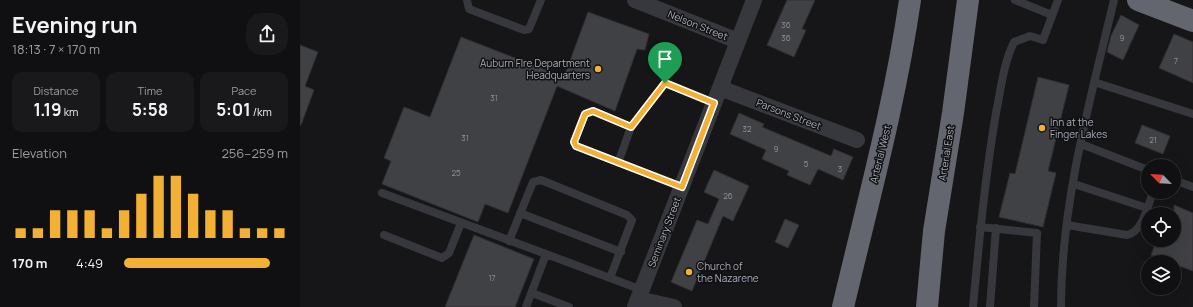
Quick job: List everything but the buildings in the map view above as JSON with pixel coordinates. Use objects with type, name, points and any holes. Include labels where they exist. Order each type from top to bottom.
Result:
[{"type":"highway","name":"Arterial West","points":[[843,307],[889,116],[903,50],[910,0]]},
{"type":"highway","name":"Arterial East","points":[[927,307],[934,231],[953,113],[968,0]]},
{"type":"highway","points":[[1138,0],[1193,21]]},
{"type":"street","name":"Nelson Street","points":[[635,0],[738,41]]},
{"type":"street","name":"Seminary Street","points":[[638,299],[754,0]]},
{"type":"street","name":"Parsons Street","points":[[717,95],[857,140]]},
{"type":"street","points":[[638,299],[674,307]]},
{"type":"lane","points":[[467,0],[469,9],[524,30],[529,29],[541,0]]},
{"type":"lane","points":[[1014,0],[1052,15]]},
{"type":"lane","points":[[973,307],[980,227],[990,150],[1006,58],[1014,42],[1030,36],[1043,40],[1058,0]]},
{"type":"lane","points":[[1061,307],[1061,282],[1066,225],[1094,82],[1114,0]]},
{"type":"lane","points":[[1094,82],[1193,114]]},
{"type":"lane","points":[[618,163],[631,127],[665,83],[717,95]]},
{"type":"lane","points":[[631,127],[593,111],[585,114],[574,142],[576,146],[682,187]]},
{"type":"lane","points":[[1081,144],[1141,167]]},
{"type":"lane","points":[[509,241],[533,182],[541,180],[627,215],[632,220],[610,278]]},
{"type":"lane","points":[[1181,183],[1193,187]]},
{"type":"lane","points":[[1074,184],[1144,207]]},
{"type":"lane","points":[[382,193],[610,278],[638,299]]},
{"type":"lane","points":[[520,213],[620,252]]},
{"type":"lane","points":[[384,235],[442,258],[449,252],[461,223]]},
{"type":"lane","points":[[1066,225],[1127,235],[1133,234],[1139,228],[1141,223]]},
{"type":"lane","points":[[980,227],[1037,233],[1034,307]]},
{"type":"lane","points":[[990,307],[996,228]]},
{"type":"lane","points":[[526,307],[546,254]]},
{"type":"lane","points":[[532,293],[569,307]]},
{"type":"place","name":"Auburn FIre Department Headquarters","points":[[598,69]]},
{"type":"place","name":"Inn at the Finger Lakes","points":[[1042,128]]},
{"type":"place","name":"Church of the Nazarene","points":[[689,272]]},
{"type":"route","points":[[665,83],[714,103],[682,187],[576,146],[574,142],[585,114],[593,111],[631,127],[665,83]]}]
